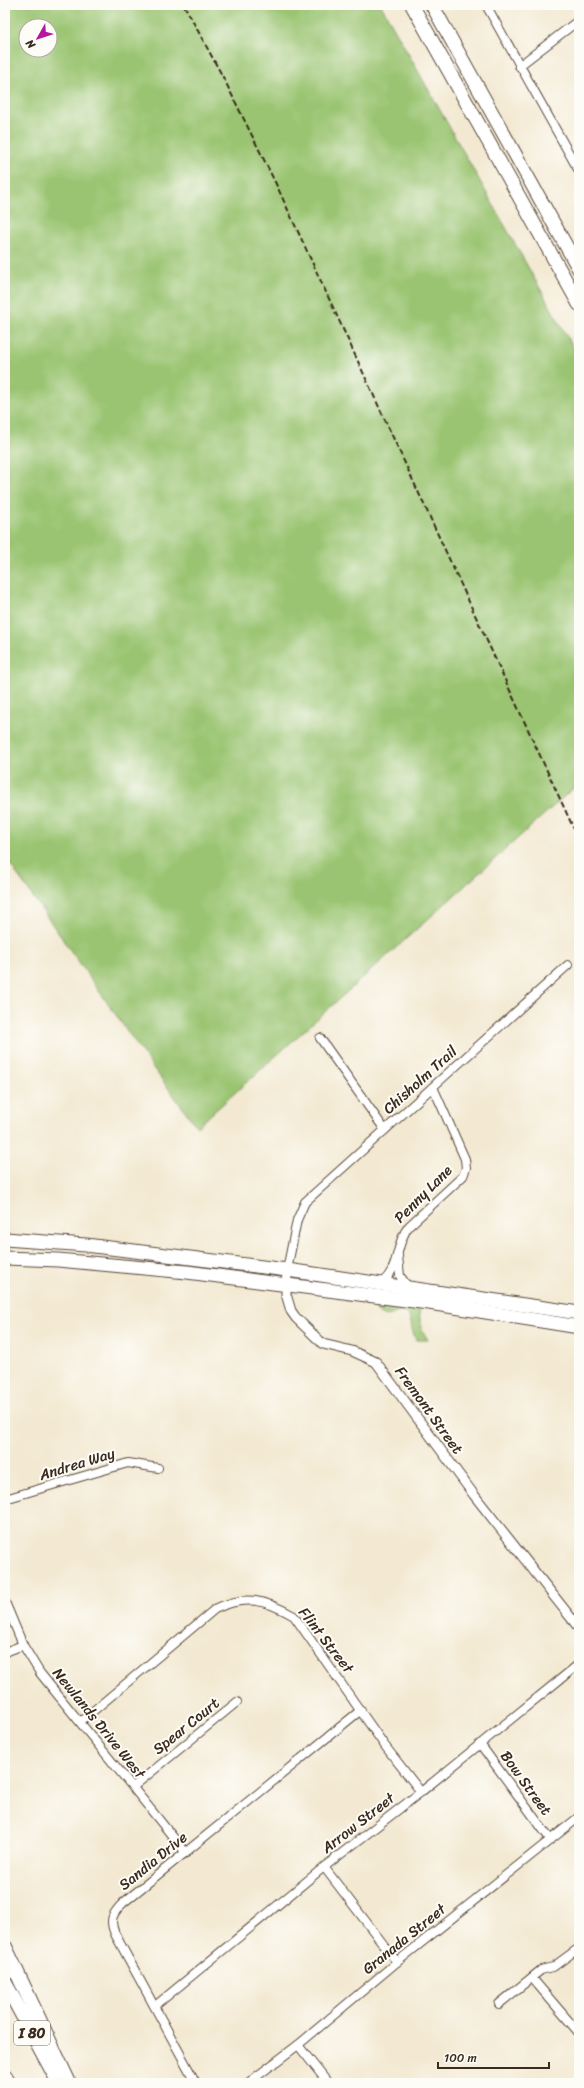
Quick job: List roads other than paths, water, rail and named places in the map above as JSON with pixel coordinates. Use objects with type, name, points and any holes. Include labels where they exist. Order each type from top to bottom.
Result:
[{"type":"highway","points":[[412,5],[579,304]]},
{"type":"highway","points":[[432,5],[574,250],[579,269]]},
{"type":"highway","points":[[5,1239],[86,1245],[287,1270],[579,1313]]},
{"type":"highway","points":[[5,1258],[86,1262],[286,1284],[429,1303],[579,1327]]},
{"type":"highway","points":[[5,1947],[69,2083]]},
{"type":"highway","name":"I 80","points":[[5,1983],[59,2083]]},
{"type":"highway","points":[[5,2076],[9,2083]]},
{"type":"street","points":[[486,5],[579,171]]},
{"type":"street","points":[[519,66],[579,20]]},
{"type":"street","name":"Chisholm Trail","points":[[297,1220],[305,1202],[568,965]]},
{"type":"street","points":[[320,1038],[385,1130]]},
{"type":"street","name":"Penny Lane","points":[[381,1283],[391,1275],[398,1255],[402,1234],[463,1176],[466,1168],[465,1158],[433,1087]]},
{"type":"street","name":"Fremont Street","points":[[297,1220],[287,1270],[286,1284],[291,1311],[296,1318],[323,1344],[352,1350],[376,1362],[474,1495],[579,1628]]},
{"type":"street","name":"Penny Lane","points":[[398,1255],[400,1276],[408,1287]]},
{"type":"street","name":"Andrea Way","points":[[5,1499],[128,1463],[158,1468]]},
{"type":"street","name":"Flint Street","points":[[80,1722],[215,1609],[228,1602],[242,1600],[272,1604],[294,1616],[421,1792]]},
{"type":"street","name":"Newlands Drive West","points":[[5,1602],[23,1645],[40,1673],[186,1853]]},
{"type":"street","points":[[5,1652],[23,1645]]},
{"type":"street","name":"Arrow Street","points":[[155,2006],[324,1867],[421,1792],[579,1664]]},
{"type":"street","name":"Spear Court","points":[[133,1787],[238,1702]]},
{"type":"street","name":"Sandia Drive","points":[[196,2083],[115,1934],[111,1917],[123,1903],[361,1710]]},
{"type":"street","name":"Bow Street","points":[[480,1744],[550,1839]]},
{"type":"street","name":"Granada Street","points":[[248,2083],[298,2045],[397,1962],[579,1817]]},
{"type":"street","points":[[324,1867],[397,1962]]},
{"type":"street","points":[[499,2004],[541,1970],[553,1967],[579,1948]]},
{"type":"street","points":[[532,1978],[579,2033]]},
{"type":"street","points":[[298,2045],[328,2083]]},
{"type":"railway","points":[[184,5],[224,79],[276,184],[579,840]]}]
